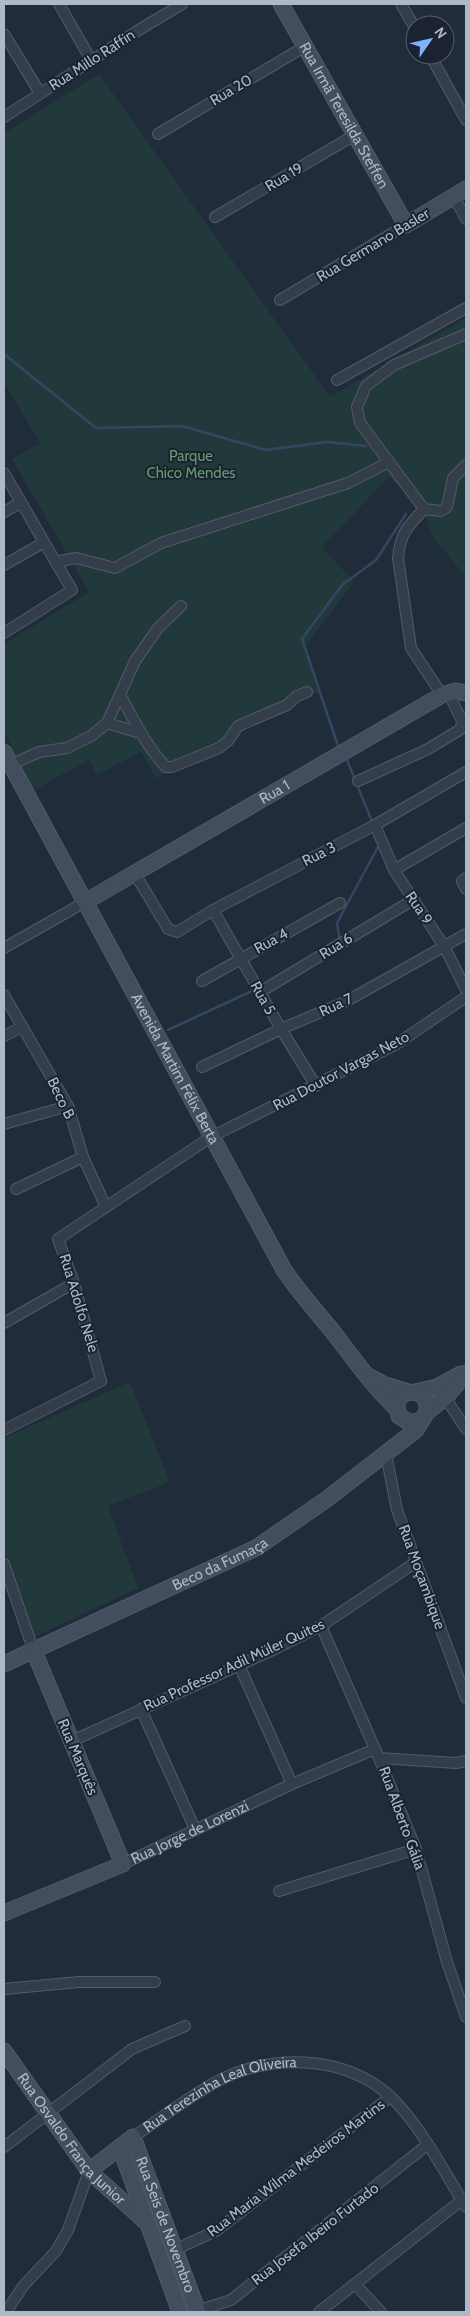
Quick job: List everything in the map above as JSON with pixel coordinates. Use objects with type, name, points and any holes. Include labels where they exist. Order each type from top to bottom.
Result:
[{"type":"street","points":[[59,4],[91,60]]},
{"type":"street","name":"Rua Millo Raffin","points":[[4,117],[182,4]]},
{"type":"street","name":"Rua Irmã Teresilda Steffen","points":[[281,4],[353,136],[406,226]]},
{"type":"street","points":[[401,4],[407,15]]},
{"type":"street","points":[[4,34],[40,93]]},
{"type":"street","name":"Rua 20","points":[[158,134],[304,47]]},
{"type":"street","points":[[436,65],[466,120]]},
{"type":"street","name":"Rua 19","points":[[215,217],[353,136]]},
{"type":"street","points":[[460,193],[466,219]]},
{"type":"street","name":"Rua Germano Basler","points":[[280,300],[460,193]]},
{"type":"street","points":[[337,380],[466,308]]},
{"type":"street","points":[[466,334],[394,365],[366,386],[357,407],[360,423],[424,509],[441,511],[447,507],[453,478],[466,464]]},
{"type":"street","points":[[55,562],[76,558],[115,568],[161,543],[348,483],[389,462]]},
{"type":"street","points":[[4,473],[72,590],[4,633]]},
{"type":"street","points":[[4,512],[20,503]]},
{"type":"street","points":[[358,781],[428,750],[461,729],[462,721],[412,648],[398,558],[400,544],[406,527],[424,509]]},
{"type":"street","points":[[4,566],[43,543]]},
{"type":"street","points":[[7,758],[67,748],[91,736],[107,723],[135,662],[158,628],[180,606]]},
{"type":"street","points":[[445,694],[456,691],[466,693]]},
{"type":"street","points":[[120,695],[140,733],[161,762],[166,767],[172,767],[219,748],[228,741],[238,726],[287,705],[297,696],[307,692]]},
{"type":"street","name":"Rua 1","points":[[85,902],[445,694]]},
{"type":"street","points":[[107,723],[140,733]]},
{"type":"street","name":"Avenida Martim Félix Berta","points":[[7,758],[288,1277],[303,1298],[336,1336],[363,1373],[399,1414]]},
{"type":"street","name":"Rua 3","points":[[135,874],[168,929],[171,932],[177,932],[213,910],[375,825],[466,772]]},
{"type":"street","name":"Rua 9","points":[[375,825],[394,870],[444,946],[466,990]]},
{"type":"street","points":[[394,870],[466,828]]},
{"type":"street","points":[[466,878],[462,882],[466,889]]},
{"type":"street","name":"Rua 6","points":[[260,992],[413,900]]},
{"type":"street","points":[[4,948],[85,902]]},
{"type":"street","name":"Rua 4","points":[[202,981],[340,903]]},
{"type":"street","name":"Rua 5","points":[[213,910],[316,1086]]},
{"type":"street","name":"Rua 7","points":[[202,1067],[281,1029],[347,1001],[466,934]]},
{"type":"street","name":"Beco B","points":[[4,995],[68,1106],[83,1157],[106,1207]]},
{"type":"street","name":"Rua Doutor Vargas Neto","points":[[211,1137],[395,1045],[466,998]]},
{"type":"street","points":[[4,1036],[22,1027]]},
{"type":"street","points":[[4,1124],[68,1106]]},
{"type":"street","name":"Rua Adolfo Nele","points":[[4,1430],[101,1381],[74,1283],[58,1239],[211,1137]]},
{"type":"street","points":[[16,1189],[83,1157]]},
{"type":"street","points":[[4,1323],[74,1283]]},
{"type":"street","points":[[399,1414],[414,1423],[424,1416],[441,1392],[466,1372]]},
{"type":"street","name":"Avenida Martim Félix Berta","points":[[363,1373],[385,1385],[412,1392]]},
{"type":"street","points":[[388,1453],[400,1430],[398,1398],[412,1392],[441,1392]]},
{"type":"street","points":[[412,1392],[425,1399],[424,1416]]},
{"type":"street","points":[[441,1392],[466,1429]]},
{"type":"street","name":"Beco da Fumaça","points":[[4,1664],[256,1548],[388,1453],[416,1430],[424,1416]]},
{"type":"street","name":"Rua Moçambique","points":[[388,1453],[398,1510],[466,1698]]},
{"type":"street","name":"Rua Professor Adil Müler Quites","points":[[72,1741],[321,1626],[416,1562]]},
{"type":"street","points":[[4,1564],[33,1649]]},
{"type":"street","name":"Rua Alberto Gália","points":[[321,1626],[377,1753],[416,1849],[447,1962],[466,2017]]},
{"type":"street","name":"Rua Marquês","points":[[33,1649],[123,1864]]},
{"type":"street","points":[[239,1665],[292,1784]]},
{"type":"street","points":[[141,1709],[195,1829]]},
{"type":"street","name":"Rua Jorge de Lorenzi","points":[[4,1913],[123,1864],[292,1784],[377,1753],[456,1764],[466,1761]]},
{"type":"street","points":[[279,1891],[416,1849]]},
{"type":"street","points":[[4,1989],[28,1985],[79,1982],[155,1982]]},
{"type":"street","points":[[4,2147],[132,2049],[185,2026]]},
{"type":"street","name":"Rua Osvaldo França Junior","points":[[4,2051],[89,2171],[146,2222]]},
{"type":"street","name":"Rua Terezinha Leal Oliveira","points":[[89,2171],[133,2137],[215,2083],[260,2066],[300,2062],[337,2067],[364,2078],[390,2097],[407,2116],[464,2204]]},
{"type":"street","name":"Rua Maria Wilma Medeiros Martins","points":[[174,2250],[216,2231],[390,2097]]},
{"type":"street","name":"Rua Seis de Novembro","points":[[133,2137],[197,2312]]},
{"type":"street","name":"Rua Josefa Ibeiro Furtado","points":[[197,2312],[231,2300],[426,2145]]},
{"type":"street","name":"Rua Seis de Novembro","points":[[120,2147],[180,2312]]},
{"type":"street","points":[[6,2312],[24,2285],[56,2250],[68,2230],[89,2171]]},
{"type":"street","points":[[319,2312],[464,2204]]},
{"type":"street","points":[[355,2284],[381,2312]]},
{"type":"green space","name":"Parque Chico Mendes","points":[[99,74],[330,397],[466,318],[466,577],[432,536],[424,509],[389,477],[322,547],[354,582],[306,645],[321,691],[242,731],[231,745],[156,778],[141,752],[97,775],[89,760],[34,790],[4,732],[4,644],[89,592],[12,459],[40,443],[4,382],[4,133]]},
{"type":"green space","points":[[130,1382],[170,1482],[108,1506],[138,1588],[34,1637],[4,1549],[4,1438]]},
{"type":"waterway","points":[[4,354],[96,428],[182,426],[266,450],[327,442],[366,446]]},
{"type":"waterway","points":[[338,746],[302,639],[342,585],[376,560],[406,514]]},
{"type":"waterway","points":[[347,760],[373,824]]},
{"type":"waterway","points":[[340,942],[337,923],[380,843]]},
{"type":"waterway","points":[[168,1030],[254,990]]}]
